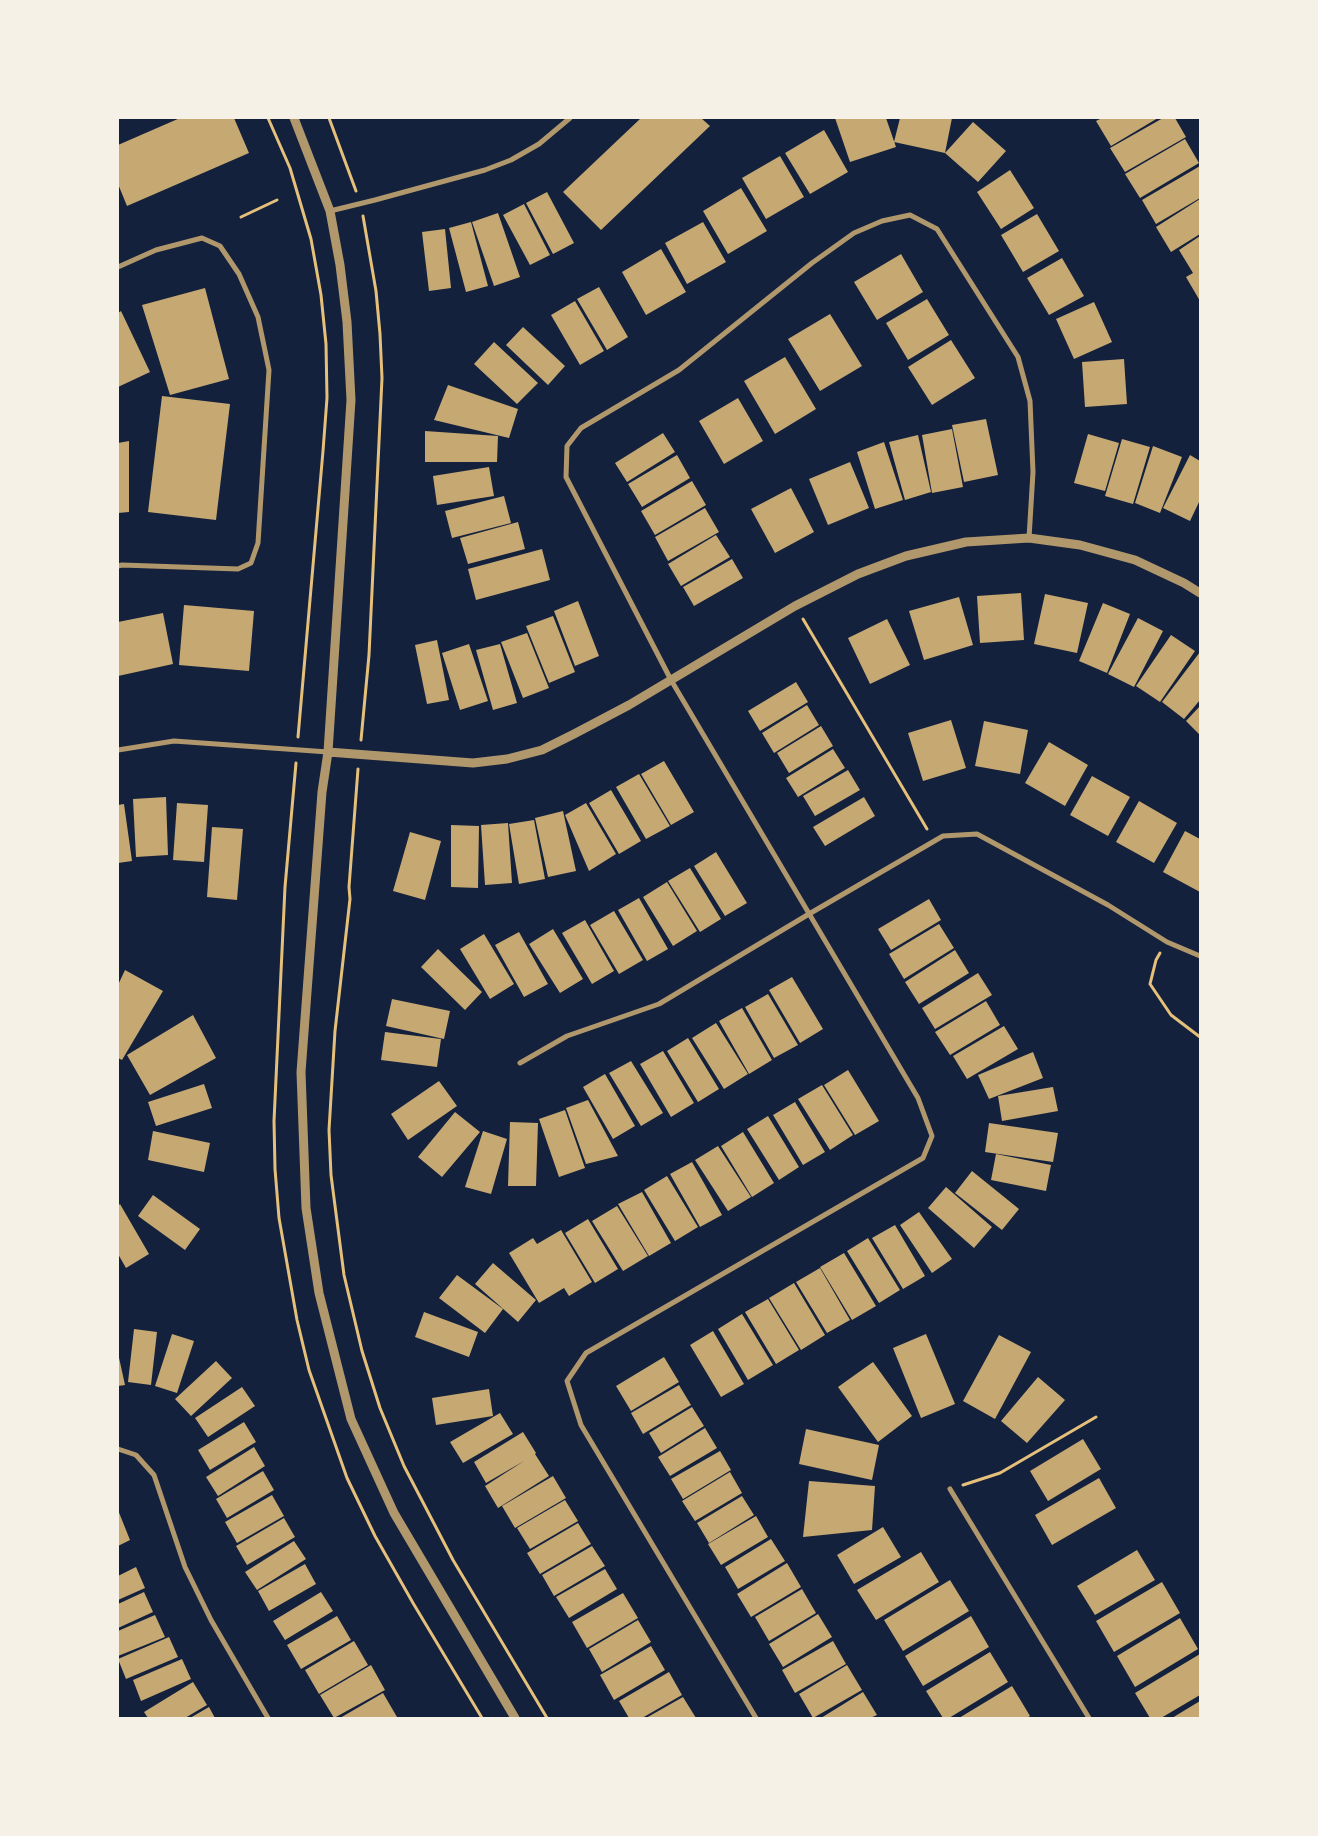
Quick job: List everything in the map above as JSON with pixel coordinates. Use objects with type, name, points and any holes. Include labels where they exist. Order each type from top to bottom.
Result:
[{"type":"street","points":[[294,118],[330,210],[340,265],[347,322],[351,400],[328,752],[322,792],[302,1072],[306,1208],[319,1293],[351,1419],[394,1513],[515,1718]]},
{"type":"street","points":[[330,210],[485,170],[511,160],[539,144],[570,118]]},
{"type":"street","points":[[756,1718],[581,1425],[567,1380],[586,1353],[923,1158],[932,1136],[918,1098],[671,680],[566,477],[567,446],[582,428],[679,370],[854,233],[882,221],[910,215],[937,229],[1018,357],[1030,401],[1033,472],[1029,538]]},
{"type":"street","points":[[118,267],[156,250],[202,238],[220,246],[239,274],[258,317],[269,370],[258,543],[251,563],[238,569],[118,566]]},
{"type":"street","points":[[118,750],[174,741],[473,763],[507,759],[542,750],[574,734],[671,680],[795,606],[858,574],[906,556],[966,542],[1029,538],[1080,545],[1135,560],[1184,583],[1200,593]]},
{"type":"street","points":[[520,1063],[567,1036],[659,1004],[943,836],[977,834],[1108,905],[1167,942],[1200,956]]},
{"type":"street","points":[[118,1449],[136,1455],[154,1475],[185,1568],[216,1628],[268,1718]]},
{"type":"street","points":[[950,1489],[1089,1718]]},
{"type":"path","points":[[268,118],[290,168],[311,239],[321,295],[326,344],[327,398],[300,712]]},
{"type":"path","points":[[329,118],[355,187]]},
{"type":"path","points":[[241,217],[277,200]]},
{"type":"path","points":[[363,719],[369,655],[382,378],[376,291],[364,221]]},
{"type":"path","points":[[795,606],[933,841]]},
{"type":"path","points":[[356,795],[349,887],[350,899],[335,1031],[329,1130],[331,1175],[344,1275],[362,1351],[380,1408],[404,1466],[453,1560],[547,1718]]},
{"type":"path","points":[[1167,942],[1156,960],[1150,984],[1170,1015],[1200,1037]]},
{"type":"path","points":[[950,1489],[1000,1473],[1096,1417]]},
{"type":"building","points":[[180,118],[234,118],[249,153],[127,206],[118,184],[118,145]]},
{"type":"building","points":[[641,118],[701,118],[710,126],[601,230],[563,192]]},
{"type":"building","points":[[835,118],[886,118],[896,147],[850,162]]},
{"type":"building","points":[[900,118],[952,118],[945,153],[894,142]]},
{"type":"building","points":[[1102,118],[1158,118],[1111,146],[1096,121]]},
{"type":"building","points":[[1163,118],[1175,118],[1186,137],[1125,172],[1110,148]]},
{"type":"building","points":[[973,122],[1006,151],[978,182],[945,153]]},
{"type":"building","points":[[824,130],[848,172],[810,194],[785,153]]},
{"type":"building","points":[[1185,139],[1199,163],[1140,198],[1125,174]]},
{"type":"building","points":[[780,156],[804,197],[766,219],[742,178]]},
{"type":"building","points":[[1200,166],[1200,198],[1156,224],[1142,200]]},
{"type":"building","points":[[1010,170],[1034,208],[1001,229],[977,192]]},
{"type":"building","points":[[741,188],[767,231],[728,254],[703,211]]},
{"type":"building","points":[[547,192],[574,243],[553,254],[526,203]]},
{"type":"building","points":[[1200,199],[1200,234],[1171,252],[1156,227]]},
{"type":"building","points":[[524,204],[550,255],[530,265],[503,215]]},
{"type":"building","points":[[498,213],[520,277],[494,286],[472,222]]},
{"type":"building","points":[[1037,214],[1059,251],[1023,272],[1001,235]]},
{"type":"building","points":[[471,222],[488,286],[466,292],[449,228]]},
{"type":"building","points":[[703,222],[726,262],[687,284],[665,243]]},
{"type":"building","points":[[445,229],[451,288],[429,291],[422,232]]},
{"type":"building","points":[[1200,236],[1200,301],[1186,277],[1193,273],[1179,250]]},
{"type":"building","points":[[661,249],[686,292],[646,315],[622,272]]},
{"type":"building","points":[[901,254],[923,292],[877,320],[854,282]]},
{"type":"building","points":[[1062,258],[1084,296],[1049,315],[1027,278]]},
{"type":"building","points":[[599,287],[628,337],[607,350],[577,299]]},
{"type":"building","points":[[205,288],[229,379],[170,395],[142,305]]},
{"type":"building","points":[[927,299],[949,335],[908,360],[886,323]]},
{"type":"building","points":[[575,301],[604,351],[580,365],[551,315]]},
{"type":"building","points":[[1094,302],[1112,342],[1074,359],[1056,319]]},
{"type":"building","points":[[121,311],[150,372],[118,387],[118,313]]},
{"type":"building","points":[[830,314],[862,366],[820,391],[788,339]]},
{"type":"building","points":[[523,327],[565,366],[548,385],[506,345]]},
{"type":"building","points":[[951,340],[975,378],[932,405],[908,367]]},
{"type":"building","points":[[494,342],[538,383],[517,404],[474,364]]},
{"type":"building","points":[[785,357],[816,409],[775,434],[744,381]]},
{"type":"building","points":[[1124,359],[1127,404],[1085,407],[1082,362]]},
{"type":"building","points":[[448,385],[518,409],[509,438],[434,420]]},
{"type":"building","points":[[162,396],[230,404],[216,520],[148,512]]},
{"type":"building","points":[[738,398],[763,441],[724,464],[699,421]]},
{"type":"building","points":[[986,419],[998,475],[964,482],[952,425]]},
{"type":"building","points":[[952,429],[963,487],[932,493],[922,435]]},
{"type":"building","points":[[425,431],[498,436],[497,462],[425,462]]},
{"type":"building","points":[[663,433],[675,452],[627,482],[615,463]]},
{"type":"building","points":[[1088,434],[1119,443],[1105,491],[1074,483]]},
{"type":"building","points":[[918,435],[931,492],[905,500],[889,442]]},
{"type":"building","points":[[1122,439],[1150,447],[1133,504],[1105,496]]},
{"type":"building","points":[[129,441],[129,512],[118,513],[118,443]]},
{"type":"building","points":[[884,442],[903,500],[875,509],[857,452]]},
{"type":"building","points":[[1153,446],[1182,457],[1160,513],[1135,503]]},
{"type":"building","points":[[677,455],[690,478],[642,507],[628,484]]},
{"type":"building","points":[[1190,455],[1200,461],[1200,500],[1190,521],[1163,508]]},
{"type":"building","points":[[850,462],[869,508],[828,525],[809,479]]},
{"type":"building","points":[[489,467],[494,496],[437,505],[433,476]]},
{"type":"building","points":[[692,481],[706,505],[655,535],[641,511]]},
{"type":"building","points":[[791,488],[814,532],[775,553],[751,509]]},
{"type":"building","points":[[504,496],[511,523],[452,538],[445,511]]},
{"type":"building","points":[[705,508],[719,532],[668,561],[655,537]]},
{"type":"building","points":[[518,522],[525,549],[468,564],[460,538]]},
{"type":"building","points":[[716,535],[730,557],[681,586],[668,564]]},
{"type":"building","points":[[542,549],[550,580],[476,600],[468,569]]},
{"type":"building","points":[[732,559],[743,578],[694,606],[683,587]]},
{"type":"building","points":[[1021,593],[1024,640],[980,643],[977,596]]},
{"type":"building","points":[[1045,594],[1088,603],[1077,653],[1034,644]]},
{"type":"building","points":[[959,597],[973,645],[924,660],[909,611]]},
{"type":"building","points":[[578,601],[599,656],[575,666],[554,611]]},
{"type":"building","points":[[1103,603],[1130,614],[1107,673],[1079,661]]},
{"type":"building","points":[[184,605],[254,611],[249,671],[179,665]]},
{"type":"building","points":[[163,613],[173,664],[118,676],[118,622]]},
{"type":"building","points":[[553,616],[575,672],[549,683],[526,626]]},
{"type":"building","points":[[1138,618],[1163,631],[1134,687],[1108,674]]},
{"type":"building","points":[[887,619],[910,665],[870,684],[848,638]]},
{"type":"building","points":[[527,633],[549,688],[523,698],[501,642]]},
{"type":"building","points":[[1171,635],[1195,651],[1160,702],[1136,686]]},
{"type":"building","points":[[437,640],[449,700],[427,704],[415,645]]},
{"type":"building","points":[[469,644],[488,701],[460,710],[442,653]]},
{"type":"building","points":[[500,644],[517,703],[493,710],[476,650]]},
{"type":"building","points":[[1200,652],[1200,700],[1184,719],[1162,702]]},
{"type":"building","points":[[796,682],[808,702],[760,731],[748,711]]},
{"type":"building","points":[[807,705],[819,725],[774,753],[762,733]]},
{"type":"building","points":[[1200,706],[1200,735],[1186,721]]},
{"type":"building","points":[[951,720],[966,768],[923,781],[908,733]]},
{"type":"building","points":[[984,721],[1028,730],[1020,774],[975,766]]},
{"type":"building","points":[[821,726],[833,746],[789,773],[777,753]]},
{"type":"building","points":[[1049,742],[1088,765],[1065,806],[1025,783]]},
{"type":"building","points":[[833,749],[845,768],[798,797],[786,778]]},
{"type":"building","points":[[664,761],[694,812],[671,825],[641,774]]},
{"type":"building","points":[[848,770],[860,790],[815,816],[803,796]]},
{"type":"building","points":[[639,774],[670,826],[646,839],[616,787]]},
{"type":"building","points":[[1092,776],[1130,797],[1108,836],[1070,815]]},
{"type":"building","points":[[611,790],[641,841],[619,854],[589,803]]},
{"type":"building","points":[[166,797],[168,855],[136,857],[133,799]]},
{"type":"building","points":[[864,797],[875,816],[825,846],[813,827]]},
{"type":"building","points":[[1139,801],[1177,823],[1154,863],[1116,842]]},
{"type":"building","points":[[177,803],[208,805],[204,862],[173,860]]},
{"type":"building","points":[[586,803],[616,854],[589,871],[565,815]]},
{"type":"building","points":[[124,804],[132,861],[118,863],[118,805]]},
{"type":"building","points":[[563,811],[576,871],[548,877],[535,818]]},
{"type":"building","points":[[534,820],[545,879],[519,884],[509,824]]},
{"type":"building","points":[[508,823],[512,883],[485,885],[481,825]]},
{"type":"building","points":[[451,825],[479,826],[478,888],[451,887]]},
{"type":"building","points":[[212,827],[243,829],[237,900],[207,897]]},
{"type":"building","points":[[1185,831],[1200,839],[1200,892],[1163,872]]},
{"type":"building","points":[[410,832],[441,841],[425,900],[393,891]]},
{"type":"building","points":[[716,852],[747,903],[725,916],[694,866]]},
{"type":"building","points":[[690,868],[721,919],[700,932],[668,881]]},
{"type":"building","points":[[667,882],[697,931],[673,946],[643,897]]},
{"type":"building","points":[[639,898],[668,949],[647,961],[618,910]]},
{"type":"building","points":[[929,899],[941,920],[891,950],[878,929]]},
{"type":"building","points":[[614,911],[643,960],[619,974],[590,925]]},
{"type":"building","points":[[585,920],[614,971],[592,984],[562,933]]},
{"type":"building","points":[[939,924],[954,948],[904,979],[889,954]]},
{"type":"building","points":[[553,929],[583,979],[560,993],[529,944]]},
{"type":"building","points":[[519,932],[548,984],[524,997],[495,945]]},
{"type":"building","points":[[484,934],[514,984],[490,999],[460,949]]},
{"type":"building","points":[[438,949],[482,992],[465,1010],[421,967]]},
{"type":"building","points":[[955,950],[969,973],[919,1004],[905,982]]},
{"type":"building","points":[[125,970],[163,991],[122,1060],[118,1058],[118,985]]},
{"type":"building","points":[[978,973],[992,995],[935,1029],[922,1008]]},
{"type":"building","points":[[792,977],[823,1029],[800,1043],[769,990]]},
{"type":"building","points":[[768,994],[798,1045],[774,1058],[745,1007]]},
{"type":"building","points":[[392,999],[450,1011],[444,1039],[386,1026]]},
{"type":"building","points":[[986,1001],[1000,1025],[950,1055],[935,1032]]},
{"type":"building","points":[[742,1008],[772,1060],[749,1074],[719,1021]]},
{"type":"building","points":[[193,1015],[216,1058],[150,1095],[127,1055]]},
{"type":"building","points":[[716,1023],[748,1074],[724,1089],[692,1038]]},
{"type":"building","points":[[1004,1026],[1018,1049],[967,1079],[953,1056]]},
{"type":"building","points":[[385,1032],[441,1039],[437,1067],[381,1060]]},
{"type":"building","points":[[688,1038],[719,1089],[698,1102],[667,1051]]},
{"type":"building","points":[[663,1051],[694,1103],[671,1117],[640,1064]]},
{"type":"building","points":[[1033,1052],[1043,1078],[989,1099],[978,1075]]},
{"type":"building","points":[[631,1061],[663,1113],[641,1126],[609,1073]]},
{"type":"building","points":[[848,1070],[879,1121],[855,1135],[824,1085]]},
{"type":"building","points":[[605,1074],[635,1126],[613,1139],[583,1087]]},
{"type":"building","points":[[439,1081],[457,1106],[408,1140],[391,1114]]},
{"type":"building","points":[[204,1084],[212,1108],[156,1126],[148,1102]]},
{"type":"building","points":[[822,1085],[853,1135],[830,1150],[798,1099]]},
{"type":"building","points":[[1053,1087],[1058,1111],[1002,1121],[998,1096]]},
{"type":"building","points":[[588,1100],[618,1156],[586,1164],[566,1108]]},
{"type":"building","points":[[795,1102],[825,1152],[803,1165],[773,1115]]},
{"type":"building","points":[[565,1110],[585,1168],[559,1177],[539,1119]]},
{"type":"building","points":[[455,1112],[480,1132],[442,1177],[418,1157]]},
{"type":"building","points":[[768,1116],[799,1167],[779,1180],[747,1129]]},
{"type":"building","points":[[510,1122],[538,1123],[536,1186],[508,1186]]},
{"type":"building","points":[[989,1123],[1058,1133],[1053,1162],[985,1152]]},
{"type":"building","points":[[153,1131],[210,1143],[204,1172],[148,1160]]},
{"type":"building","points":[[483,1131],[507,1139],[491,1194],[465,1187]]},
{"type":"building","points":[[743,1132],[774,1183],[752,1197],[721,1146]]},
{"type":"building","points":[[718,1146],[751,1197],[728,1211],[695,1160]]},
{"type":"building","points":[[996,1154],[1051,1165],[1046,1191],[991,1180]]},
{"type":"building","points":[[692,1162],[722,1215],[700,1227],[670,1174]]},
{"type":"building","points":[[972,1171],[1019,1209],[1002,1230],[955,1193]]},
{"type":"building","points":[[667,1176],[698,1227],[675,1241],[644,1190]]},
{"type":"building","points":[[946,1187],[992,1227],[974,1248],[928,1208]]},
{"type":"building","points":[[642,1192],[671,1243],[649,1256],[618,1204]]},
{"type":"building","points":[[153,1195],[200,1229],[185,1250],[138,1216]]},
{"type":"building","points":[[120,1204],[149,1254],[126,1268],[118,1254],[118,1206]]},
{"type":"building","points":[[617,1206],[648,1256],[623,1271],[592,1221]]},
{"type":"building","points":[[919,1212],[952,1259],[932,1273],[900,1225]]},
{"type":"building","points":[[588,1219],[618,1269],[595,1283],[565,1233]]},
{"type":"building","points":[[895,1225],[925,1276],[903,1289],[872,1238]]},
{"type":"building","points":[[561,1230],[592,1282],[569,1296],[564,1288],[539,1303],[509,1253],[533,1238],[537,1244]]},
{"type":"building","points":[[868,1238],[900,1290],[879,1303],[847,1251]]},
{"type":"building","points":[[844,1253],[876,1306],[852,1320],[820,1267]]},
{"type":"building","points":[[493,1263],[536,1300],[518,1322],[475,1284]]},
{"type":"building","points":[[820,1268],[850,1320],[827,1333],[796,1282]]},
{"type":"building","points":[[457,1275],[503,1309],[485,1333],[439,1298]]},
{"type":"building","points":[[794,1283],[825,1335],[801,1350],[769,1298]]},
{"type":"building","points":[[768,1299],[799,1350],[776,1364],[745,1312]]},
{"type":"building","points":[[424,1312],[478,1332],[469,1357],[415,1337]]},
{"type":"building","points":[[742,1314],[773,1365],[748,1380],[718,1329]]},
{"type":"building","points":[[134,1329],[157,1332],[151,1385],[128,1382]]},
{"type":"building","points":[[713,1331],[744,1384],[721,1397],[690,1345]]},
{"type":"building","points":[[172,1334],[194,1341],[177,1393],[155,1386]]},
{"type":"building","points":[[926,1334],[955,1404],[921,1418],[893,1348]]},
{"type":"building","points":[[999,1335],[1031,1352],[995,1419],[963,1401]]},
{"type":"building","points":[[118,1353],[125,1385],[118,1386]]},
{"type":"building","points":[[664,1357],[679,1382],[631,1411],[616,1386]]},
{"type":"building","points":[[216,1361],[232,1378],[191,1416],[175,1399]]},
{"type":"building","points":[[873,1362],[912,1416],[878,1442],[838,1387]]},
{"type":"building","points":[[1038,1377],[1065,1400],[1027,1443],[1001,1421]]},
{"type":"building","points":[[679,1385],[691,1405],[643,1434],[631,1413]]},
{"type":"building","points":[[242,1387],[255,1406],[208,1437],[195,1418]]},
{"type":"building","points":[[489,1389],[493,1416],[436,1425],[432,1398]]},
{"type":"building","points":[[692,1407],[704,1426],[661,1453],[649,1433]]},
{"type":"building","points":[[500,1413],[513,1434],[463,1463],[450,1442]]},
{"type":"building","points":[[244,1422],[256,1442],[210,1470],[198,1450]]},
{"type":"building","points":[[705,1428],[717,1448],[670,1476],[658,1457]]},
{"type":"building","points":[[806,1429],[879,1445],[872,1480],[799,1464]]},
{"type":"building","points":[[523,1432],[549,1476],[498,1508],[485,1486],[524,1461],[486,1483],[474,1462]]},
{"type":"building","points":[[1083,1439],[1101,1469],[1048,1501],[1030,1471]]},
{"type":"building","points":[[254,1447],[265,1466],[218,1496],[206,1477]]},
{"type":"building","points":[[720,1451],[731,1470],[683,1499],[671,1479]]},
{"type":"building","points":[[263,1471],[274,1490],[227,1518],[216,1499]]},
{"type":"building","points":[[730,1472],[742,1493],[695,1521],[682,1501]]},
{"type":"building","points":[[553,1476],[566,1498],[515,1528],[502,1506]]},
{"type":"building","points":[[1099,1478],[1116,1508],[1052,1545],[1035,1515]]},
{"type":"building","points":[[809,1481],[875,1486],[872,1530],[803,1537]]},
{"type":"building","points":[[272,1495],[284,1516],[237,1543],[225,1522]]},
{"type":"building","points":[[742,1496],[754,1515],[709,1543],[697,1523]]},
{"type":"building","points":[[565,1500],[578,1521],[530,1549],[517,1528]]},
{"type":"building","points":[[118,1510],[130,1540],[118,1546]]},
{"type":"building","points":[[756,1516],[768,1537],[721,1565],[708,1544]]},
{"type":"building","points":[[284,1518],[295,1537],[247,1565],[236,1546]]},
{"type":"building","points":[[578,1523],[591,1544],[540,1574],[527,1553]]},
{"type":"building","points":[[883,1527],[901,1557],[854,1584],[837,1555]]},
{"type":"building","points":[[771,1539],[785,1561],[738,1589],[725,1567]]},
{"type":"building","points":[[294,1541],[306,1559],[257,1590],[245,1572]]},
{"type":"building","points":[[592,1546],[605,1566],[554,1596],[542,1575]]},
{"type":"building","points":[[1137,1550],[1155,1580],[1095,1615],[1077,1586]]},
{"type":"building","points":[[921,1552],[939,1582],[876,1620],[857,1590]]},
{"type":"building","points":[[787,1563],[801,1587],[751,1617],[737,1594]]},
{"type":"building","points":[[305,1564],[316,1584],[269,1611],[258,1591]]},
{"type":"building","points":[[136,1567],[145,1588],[118,1600],[118,1576]]},
{"type":"building","points":[[605,1569],[617,1589],[569,1618],[556,1597]]},
{"type":"building","points":[[950,1580],[969,1611],[903,1651],[884,1620]]},
{"type":"building","points":[[1162,1582],[1180,1613],[1114,1652],[1096,1621]]},
{"type":"building","points":[[802,1589],[816,1613],[769,1641],[755,1617]]},
{"type":"building","points":[[144,1592],[153,1612],[118,1628],[118,1604]]},
{"type":"building","points":[[321,1592],[333,1611],[285,1640],[273,1621]]},
{"type":"building","points":[[623,1593],[638,1618],[587,1648],[572,1622]]},
{"type":"building","points":[[818,1614],[832,1637],[783,1667],[769,1644]]},
{"type":"building","points":[[155,1615],[165,1637],[118,1656],[118,1631]]},
{"type":"building","points":[[337,1616],[351,1640],[301,1669],[287,1645]]},
{"type":"building","points":[[971,1616],[989,1647],[923,1686],[905,1656]]},
{"type":"building","points":[[1180,1618],[1198,1649],[1135,1687],[1117,1656]]},
{"type":"building","points":[[638,1620],[651,1642],[602,1672],[589,1649]]},
{"type":"building","points":[[169,1637],[178,1657],[126,1679],[118,1659]]},
{"type":"building","points":[[354,1641],[368,1665],[319,1694],[305,1670]]},
{"type":"building","points":[[833,1641],[846,1664],[795,1693],[782,1670]]},
{"type":"building","points":[[651,1646],[665,1670],[614,1700],[600,1675]]},
{"type":"building","points":[[990,1652],[1008,1682],[949,1718],[943,1718],[926,1691]]},
{"type":"building","points":[[1200,1654],[1200,1695],[1161,1718],[1150,1718],[1135,1693]]},
{"type":"building","points":[[182,1659],[191,1679],[141,1701],[133,1680]]},
{"type":"building","points":[[371,1665],[385,1690],[334,1718],[320,1695]]},
{"type":"building","points":[[847,1665],[862,1690],[813,1718],[799,1694]]},
{"type":"building","points":[[669,1672],[682,1695],[642,1718],[629,1718],[619,1701]]},
{"type":"building","points":[[193,1682],[207,1705],[185,1718],[148,1718],[144,1712]]},
{"type":"building","points":[[1012,1686],[1030,1716],[1027,1718],[959,1718]]},
{"type":"building","points":[[863,1692],[877,1715],[870,1718],[821,1718]]},
{"type":"building","points":[[383,1693],[397,1717],[340,1718]]},
{"type":"building","points":[[683,1697],[696,1718],[646,1718]]},
{"type":"building","points":[[1200,1701],[1200,1718],[1172,1718]]},
{"type":"building","points":[[209,1707],[215,1718],[190,1718]]}]
